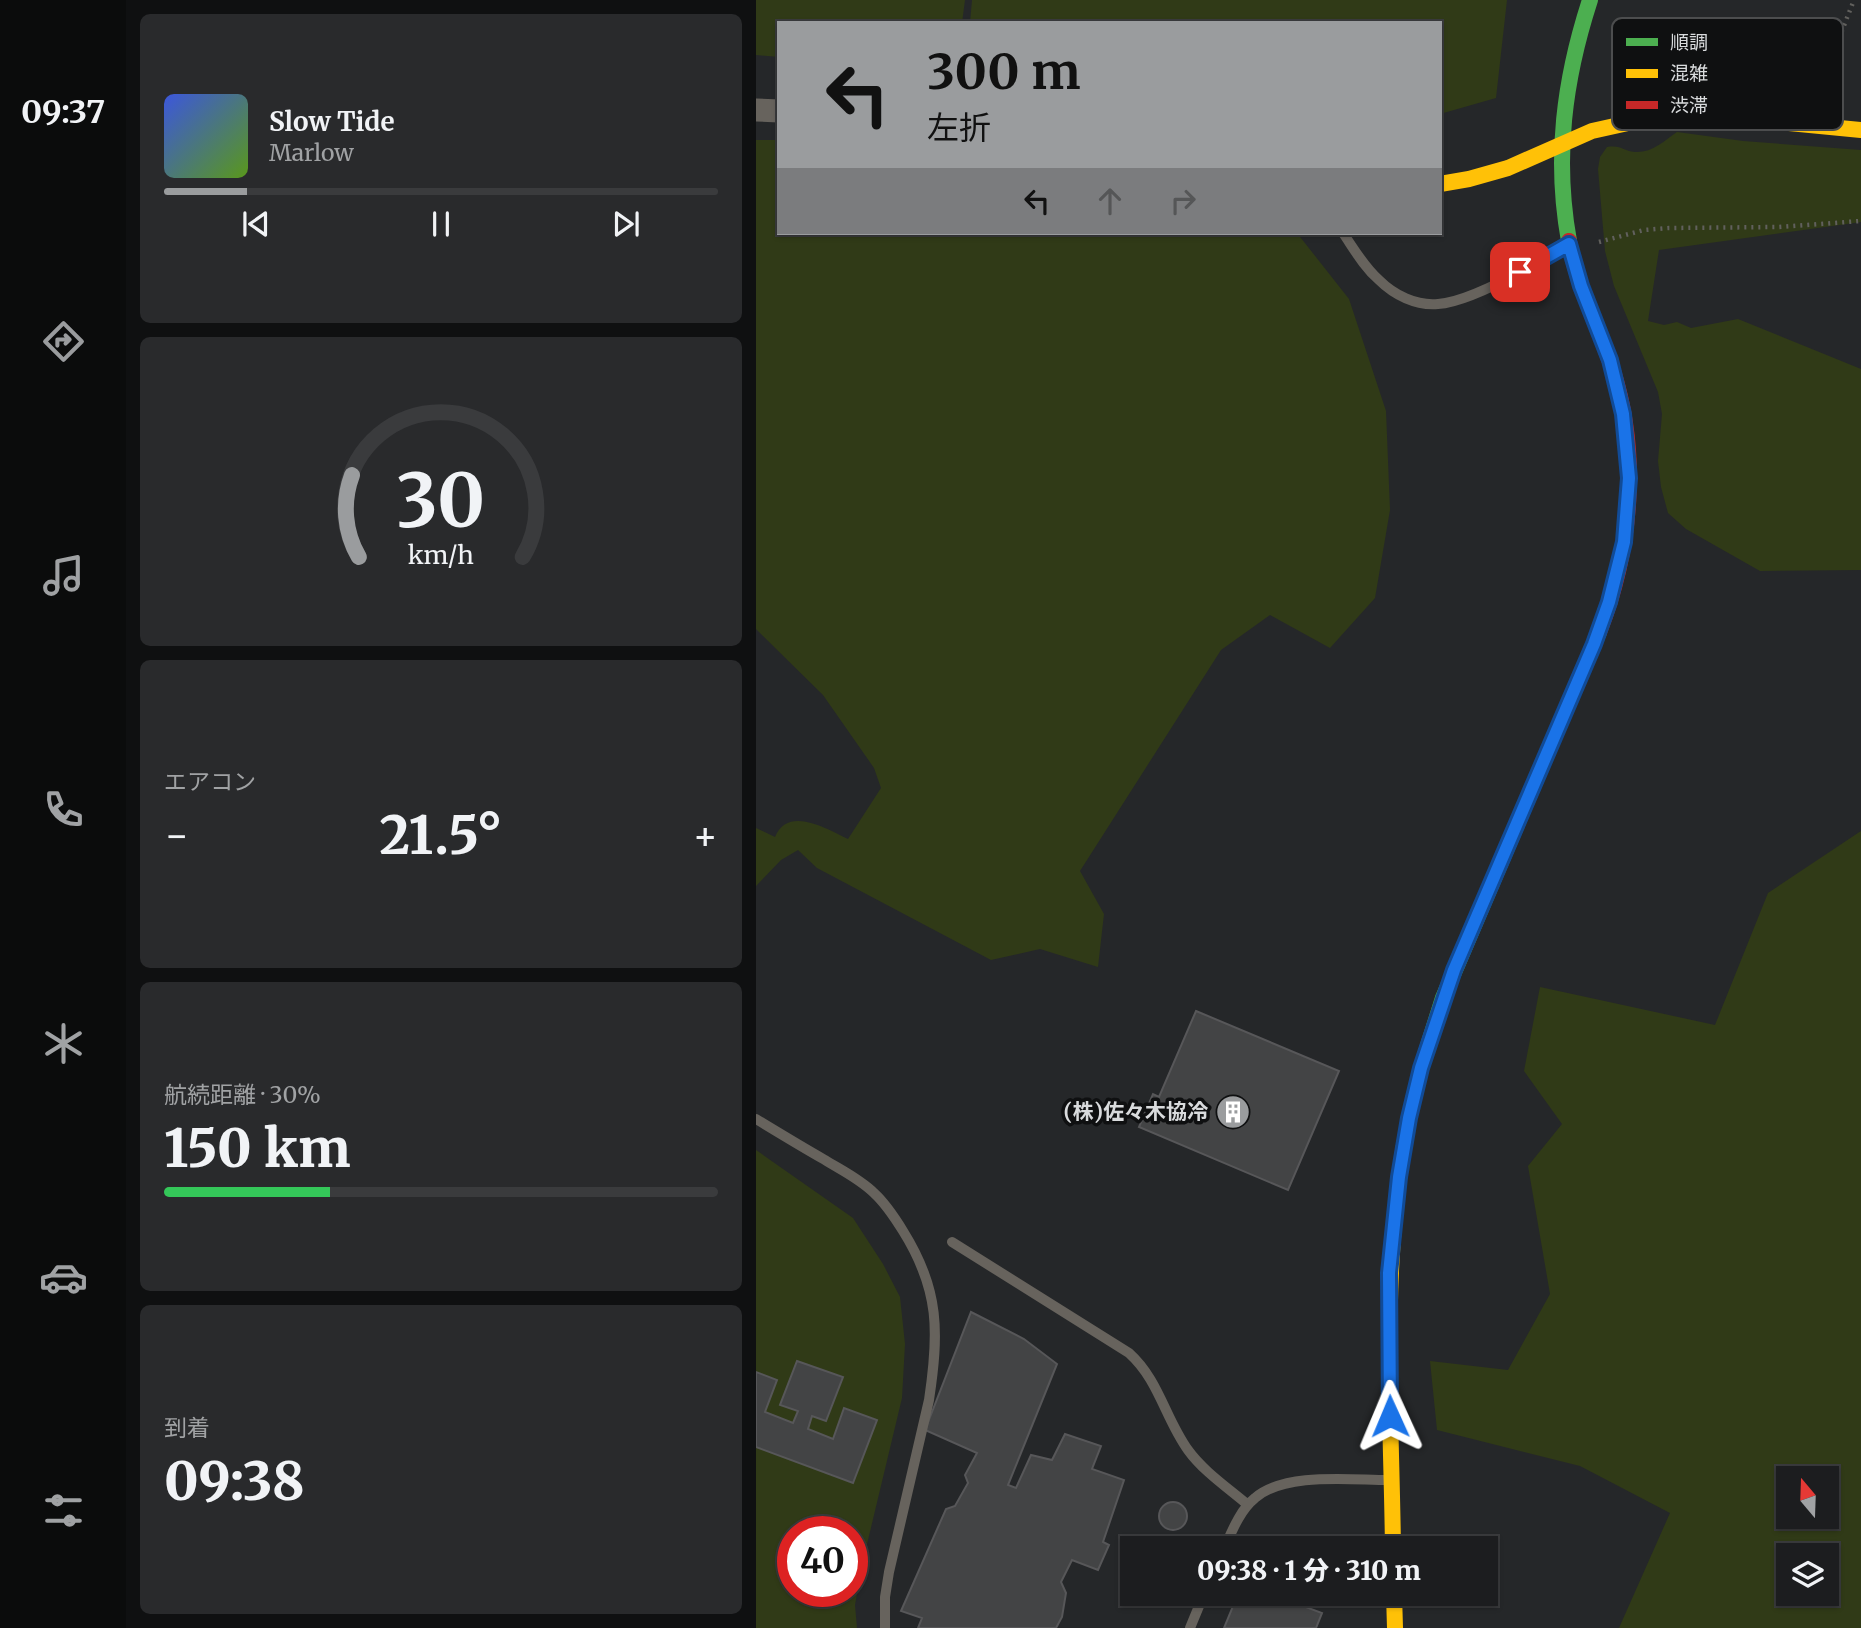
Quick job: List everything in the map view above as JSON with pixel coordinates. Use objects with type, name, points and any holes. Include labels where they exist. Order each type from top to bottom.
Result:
[{"type":"street","points":[[1393,1536],[1389,1273],[1399,1177],[1409,1118],[1421,1068],[1454,970],[1592,649],[1609,602],[1624,542],[1629,478],[1623,414],[1610,360],[1581,286],[1569,244],[1561,199],[1560,144],[1566,79],[1578,32],[1590,0]]},
{"type":"street","points":[[756,110],[777,111]]},
{"type":"street","points":[[1442,184],[1508,168],[1560,144],[1612,126]]},
{"type":"street","points":[[1843,128],[1861,130]]},
{"type":"street","points":[[1394,1606],[1395,1628]]},
{"type":"lane","points":[[1345,235],[1380,281],[1407,299],[1423,304],[1440,304],[1462,298],[1506,279],[1569,244]]},
{"type":"lane","points":[[756,1119],[856,1179],[875,1194],[915,1250],[932,1296],[935,1342],[929,1400],[888,1572],[885,1597],[886,1628]]},
{"type":"lane","points":[[952,1242],[1129,1353],[1151,1378],[1188,1450],[1248,1504]]},
{"type":"lane","points":[[1231,1536],[1248,1504],[1264,1491],[1285,1484],[1318,1480],[1391,1480]]},
{"type":"lane","points":[[1190,1628],[1199,1606]]},
{"type":"path","points":[[1843,27],[1854,0]]},
{"type":"path","points":[[1599,242],[1644,230],[1779,227],[1861,221]]},
{"type":"green space","points":[[756,0],[965,0],[962,21],[777,21],[777,57],[756,55]]},
{"type":"green space","points":[[972,0],[1507,0],[1496,98],[1442,113],[1442,21],[970,21]]},
{"type":"green space","points":[[1677,132],[1743,141],[1861,150],[1861,222],[1659,250],[1648,321],[1664,325],[1677,322],[1691,328],[1738,319],[1861,369],[1861,570],[1760,571],[1686,529],[1668,513],[1658,461],[1662,414],[1658,392],[1614,286],[1605,251],[1598,169],[1600,157],[1607,147],[1647,151]]},
{"type":"green space","points":[[756,140],[777,140],[777,235],[1299,235],[1349,299],[1386,411],[1390,510],[1375,598],[1330,648],[1270,615],[1221,650],[1080,871],[1104,914],[1098,967],[1040,949],[991,960],[817,868],[798,850],[781,860],[756,886],[756,828],[775,837],[781,827],[789,822],[808,822],[848,839],[881,788],[874,768],[823,695],[756,629]]},
{"type":"green space","points":[[1861,831],[1861,1628],[1619,1628],[1670,1513],[1580,1466],[1437,1430],[1430,1361],[1508,1370],[1550,1294],[1528,1166],[1562,1124],[1524,1071],[1540,987],[1715,1025],[1768,893]]},
{"type":"green space","points":[[756,1150],[853,1218],[883,1264],[900,1297],[905,1344],[902,1398],[868,1540],[868,1516],[777,1516],[777,1607],[855,1607],[857,1628],[756,1628]]},
{"type":"building","name":"(株)佐々木協冷","points":[[1196,1011],[1339,1071],[1288,1190],[1139,1127],[1153,1094],[1159,1097]]},
{"type":"building","points":[[971,1312],[1024,1339],[1057,1364],[1008,1485],[1016,1488],[1031,1455],[1052,1460],[1065,1434],[1101,1446],[1092,1469],[1124,1480],[1103,1542],[1109,1545],[1098,1570],[1072,1560],[1061,1582],[1066,1593],[1062,1617],[1056,1628],[918,1628],[922,1618],[901,1611],[946,1509],[955,1506],[968,1483],[965,1475],[977,1453],[925,1430]]},
{"type":"building","points":[[797,1361],[843,1377],[826,1421],[812,1416],[808,1429],[833,1439],[844,1408],[877,1420],[853,1483],[756,1447],[756,1372],[777,1380],[765,1412],[793,1423],[798,1411],[780,1405]]},
{"type":"building","points":[[1173,1502],[1183,1506],[1187,1516],[1183,1526],[1173,1530],[1163,1526],[1159,1516],[1163,1506]]},
{"type":"building","points":[[1233,1606],[1303,1606],[1322,1613],[1316,1628],[1224,1628]]},
{"type":"traffic: fast","points":[[1569,241],[1562,180],[1564,119],[1574,60],[1590,0]]},
{"type":"traffic: fast","points":[[1426,1052],[1443,998],[1599,632]]},
{"type":"traffic: slow","points":[[1442,184],[1508,168],[1592,131],[1612,127]]},
{"type":"traffic: slow","points":[[1843,128],[1861,130]]},
{"type":"traffic: slow","points":[[1393,1536],[1389,1362],[1393,1236],[1399,1174],[1410,1113],[1426,1052]]},
{"type":"traffic: slow","points":[[1394,1606],[1395,1628]]},
{"type":"traffic: jam","points":[[1569,241],[1583,291],[1613,371],[1627,436],[1629,470],[1625,536],[1610,601],[1599,632]]},
{"type":"place","name":"(株)佐々木協冷","points":[[1233,1112]]},
{"type":"route","points":[[1390,1416],[1389,1273],[1392,1232],[1409,1118],[1421,1068],[1454,970],[1600,629],[1618,569],[1628,515],[1627,442],[1617,385],[1581,286],[1569,244],[1520,272]]}]
